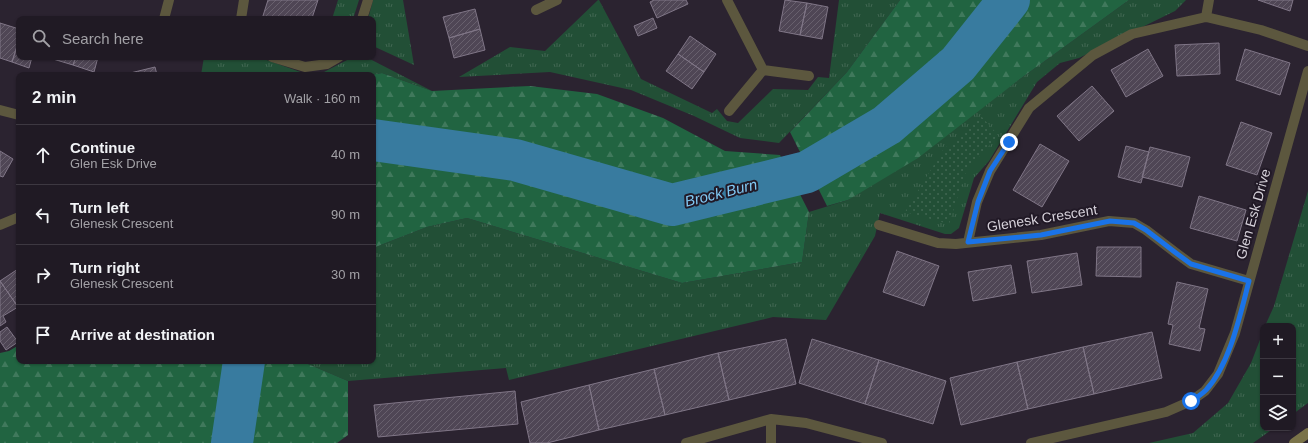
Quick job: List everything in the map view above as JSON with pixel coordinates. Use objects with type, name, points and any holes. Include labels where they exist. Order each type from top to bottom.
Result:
[{"type":"street","points":[[165,16],[169,0]]},
{"type":"street","points":[[241,16],[244,0]]},
{"type":"street","points":[[363,16],[368,0]]},
{"type":"street","points":[[536,10],[557,0]]},
{"type":"street","points":[[727,0],[763,70]]},
{"type":"street","points":[[1206,17],[1209,0]]},
{"type":"street","name":"Glenesk Crescent","points":[[968,242],[978,202],[990,171],[1029,108],[1093,55],[1132,34],[1206,17],[1261,30],[1308,46]]},
{"type":"street","points":[[282,60],[305,67],[327,64],[333,60]]},
{"type":"street","points":[[763,70],[809,76]]},
{"type":"street","points":[[729,111],[763,70]]},
{"type":"street","name":"Glen Esk Drive","points":[[1032,443],[1166,412],[1196,398],[1205,391],[1218,374],[1235,333],[1308,71]]},
{"type":"street","points":[[0,110],[16,114]]},
{"type":"street","points":[[0,225],[16,218]]},
{"type":"street","name":"Glenesk Crescent","points":[[879,225],[938,243],[956,244],[1041,235],[1110,221],[1134,223],[1146,230],[1191,264],[1249,281]]},
{"type":"street","points":[[771,419],[771,443]]},
{"type":"street","points":[[686,443],[771,419],[806,423],[882,443]]},
{"type":"street","points":[[1294,443],[1308,433]]},
{"type":"green space","points":[[338,0],[359,0],[354,16],[333,16]]},
{"type":"green space","points":[[373,0],[403,0],[414,65],[376,47],[376,16],[369,16]]},
{"type":"green space","points":[[598,0],[641,79],[712,113],[717,109],[727,121],[738,123],[773,89],[808,90],[818,77],[829,78],[839,0],[900,0],[847,72],[779,143],[740,138],[694,116],[631,90],[550,72],[459,77],[510,47],[545,51]]},
{"type":"green space","points":[[900,0],[1129,0],[1020,79],[918,158],[848,200],[827,206],[790,132],[847,72]]},
{"type":"green space","points":[[1129,0],[1186,0],[1175,11],[1079,58],[1060,63],[1037,82],[989,161],[974,178],[959,228],[951,234],[945,234],[880,213],[875,236],[826,320],[773,317],[509,380],[506,368],[348,381],[308,364],[376,364],[376,247],[427,227],[467,218],[682,283],[802,262],[809,212],[848,200]]},
{"type":"green space","points":[[204,60],[266,60],[300,72],[202,72]]},
{"type":"green space","points":[[347,60],[372,60],[432,91],[382,73],[324,72]]},
{"type":"green space","points":[[382,73],[432,91],[530,86],[597,94],[663,118],[725,151],[780,155],[809,212],[802,262],[682,283],[467,218],[427,227],[376,247],[376,74]]},
{"type":"green space","points":[[981,116],[998,135],[965,174],[949,224],[905,212],[943,150]]},
{"type":"green space","points":[[1308,191],[1308,403],[1296,412],[1296,323],[1266,323],[1274,306]]},
{"type":"green space","points":[[1260,340],[1260,431],[1270,431],[1253,443],[1149,443],[1193,433],[1228,403],[1251,363]]},
{"type":"green space","points":[[16,347],[16,364],[308,364],[348,381],[348,435],[337,443],[0,443],[0,353],[9,351]]},
{"type":"building","points":[[268,0],[318,0],[313,16],[263,16]]},
{"type":"building","points":[[654,0],[686,0],[688,4],[657,18],[650,2]]},
{"type":"building","points":[[785,0],[807,3],[800,35],[779,31]]},
{"type":"building","points":[[1258,0],[1293,0],[1290,11]]},
{"type":"building","points":[[807,3],[828,7],[822,39],[800,35]]},
{"type":"building","points":[[475,9],[480,29],[449,38],[443,17]]},
{"type":"building","points":[[653,18],[657,28],[638,36],[634,26]]},
{"type":"building","points":[[0,23],[16,28],[16,49],[12,62],[0,58]]},
{"type":"building","points":[[480,29],[485,50],[454,58],[449,38]]},
{"type":"building","points":[[690,36],[716,54],[704,72],[678,54]]},
{"type":"building","points":[[1219,43],[1220,74],[1177,76],[1175,45]]},
{"type":"building","points":[[16,49],[16,60],[31,60],[29,68],[12,62]]},
{"type":"building","points":[[1148,49],[1163,76],[1126,97],[1111,70]]},
{"type":"building","points":[[1245,49],[1290,63],[1280,95],[1236,80]]},
{"type":"building","points":[[678,54],[704,72],[692,89],[666,71]]},
{"type":"building","points":[[56,60],[75,60],[73,65]]},
{"type":"building","points":[[75,60],[97,60],[94,72],[73,65]]},
{"type":"building","points":[[155,67],[156,72],[134,72]]},
{"type":"building","points":[[1092,86],[1114,111],[1079,141],[1057,116]]},
{"type":"building","points":[[1241,122],[1272,133],[1257,175],[1226,165]]},
{"type":"building","points":[[1040,144],[1069,161],[1042,207],[1013,190]]},
{"type":"building","points":[[1126,146],[1149,152],[1141,183],[1118,177]]},
{"type":"building","points":[[1150,147],[1190,157],[1182,187],[1142,177]]},
{"type":"building","points":[[0,151],[13,159],[3,177],[0,176]]},
{"type":"building","points":[[1199,196],[1246,210],[1237,241],[1190,228]]},
{"type":"building","points":[[1097,247],[1141,247],[1141,277],[1096,276]]},
{"type":"building","points":[[897,251],[939,266],[924,306],[883,292]]},
{"type":"building","points":[[1077,253],[1082,285],[1032,293],[1027,261]]},
{"type":"building","points":[[1011,265],[1016,293],[973,301],[968,272]]},
{"type":"building","points":[[16,270],[16,304],[0,281]]},
{"type":"building","points":[[0,281],[16,304],[16,308],[3,316],[6,322],[0,326]]},
{"type":"building","points":[[1177,282],[1208,289],[1199,328],[1205,329],[1200,351],[1169,344],[1173,325],[1168,324]]},
{"type":"building","points":[[7,327],[16,339],[16,343],[6,350],[0,341],[0,332]]},
{"type":"building","points":[[1152,332],[1162,378],[1094,394],[1083,347]]},
{"type":"building","points":[[786,339],[796,384],[729,400],[718,353]]},
{"type":"building","points":[[812,339],[879,360],[865,404],[799,383]]},
{"type":"building","points":[[1083,347],[1094,394],[1028,409],[1017,362]]},
{"type":"building","points":[[718,353],[729,400],[665,415],[654,369]]},
{"type":"building","points":[[879,360],[946,381],[933,424],[865,404]]},
{"type":"building","points":[[1017,362],[1028,409],[961,425],[950,378]]},
{"type":"building","points":[[654,369],[665,415],[599,430],[589,385]]},
{"type":"building","points":[[589,385],[599,430],[547,443],[530,443],[521,402]]},
{"type":"building","points":[[515,391],[518,424],[378,437],[374,405]]},
{"type":"waterway","name":"Brock Burn","points":[[376,140],[515,160],[672,205],[807,172],[887,125],[958,64],[1009,0]]},
{"type":"waterway","name":"Brock Burn","points":[[232,443],[244,364]]},
{"type":"route","points":[[1009,142],[990,171],[978,202],[968,242],[1041,235],[1110,221],[1134,223],[1146,230],[1191,264],[1249,281],[1235,333],[1218,374],[1205,391],[1191,401]]}]
